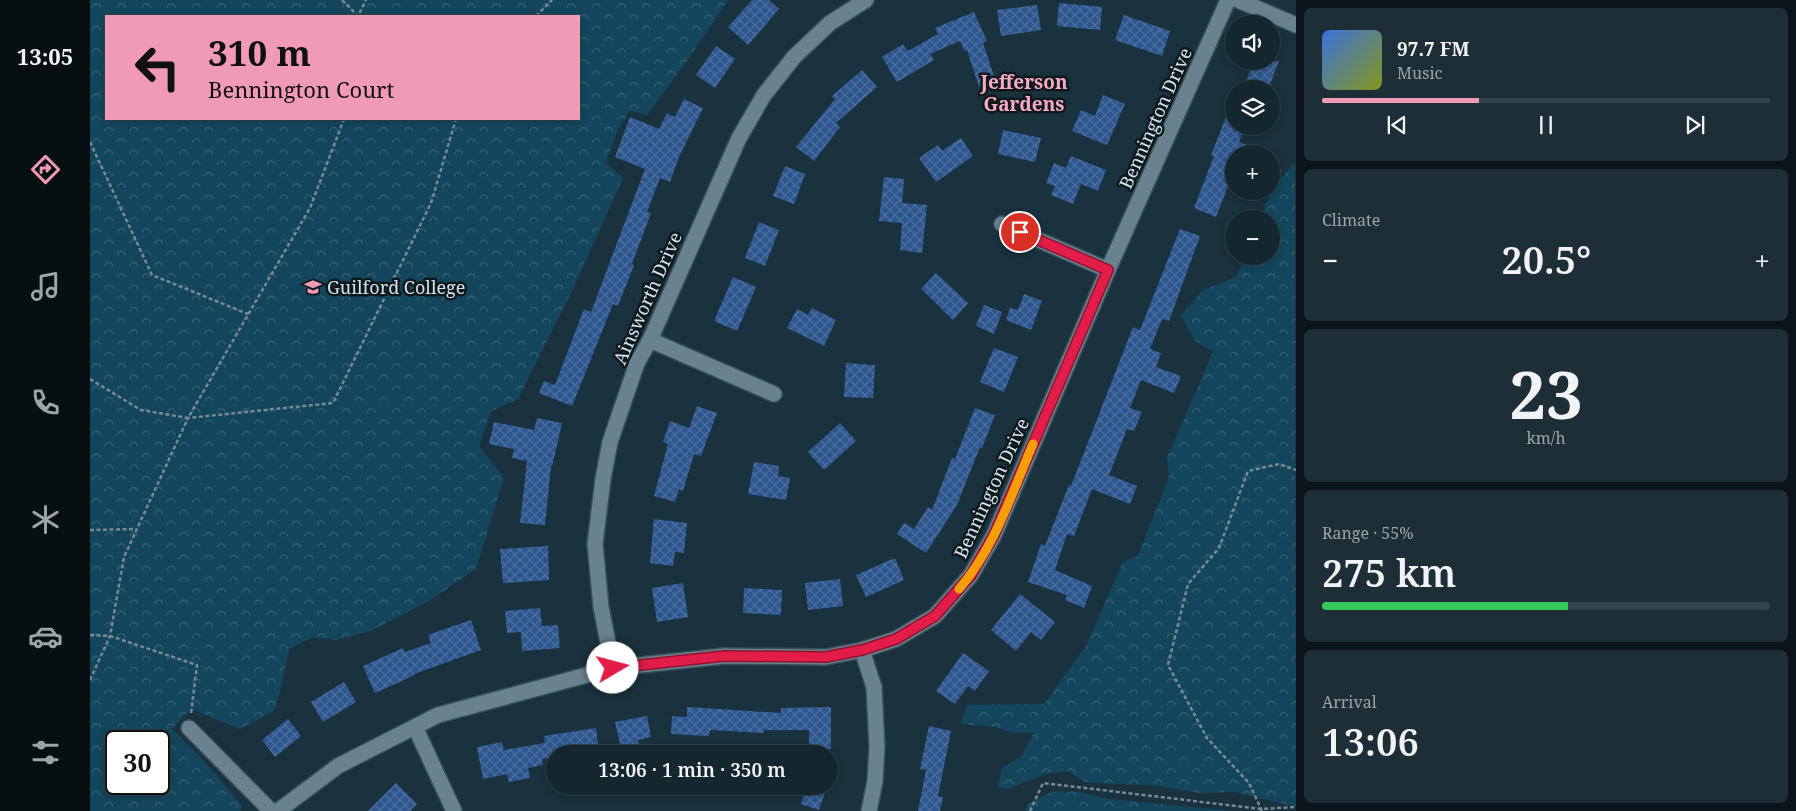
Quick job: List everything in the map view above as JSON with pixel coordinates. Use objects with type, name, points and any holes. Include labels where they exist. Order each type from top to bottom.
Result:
[{"type":"street","name":"Ainsworth Drive","points":[[613,668],[601,608],[595,544],[610,442],[637,364],[650,340],[739,138],[764,95],[794,56],[830,23],[866,0]]},
{"type":"street","name":"Bennington Drive","points":[[278,811],[338,766],[438,715],[613,668],[724,656],[826,657],[862,650],[896,639],[935,616],[971,575],[994,535],[1108,270],[1228,0]]},
{"type":"street","points":[[1238,0],[1296,25]]},
{"type":"street","points":[[1002,224],[1108,270]]},
{"type":"street","points":[[650,340],[774,394]]},
{"type":"street","points":[[862,650],[874,686],[877,747],[875,781],[869,811]]},
{"type":"street","points":[[414,727],[454,811]]},
{"type":"street","points":[[189,728],[271,811]]},
{"type":"path","points":[[342,0],[357,15]]},
{"type":"path","points":[[358,15],[366,0]]},
{"type":"path","points":[[537,15],[552,0]]},
{"type":"path","points":[[90,680],[110,636],[124,557],[188,418],[310,208],[344,120]]},
{"type":"path","points":[[90,379],[141,410],[188,418],[333,403],[431,203],[456,120]]},
{"type":"path","points":[[90,142],[152,274],[248,314]]},
{"type":"path","points":[[1262,810],[1249,783],[1207,738],[1168,665],[1188,584],[1219,548],[1248,471],[1279,464],[1296,470]]},
{"type":"path","points":[[90,530],[137,529]]},
{"type":"path","points":[[90,634],[110,636],[197,665],[189,728]]},
{"type":"path","points":[[1030,811],[1043,783],[1262,810],[1296,806]]},
{"type":"green space","name":"Guilford College","points":[[90,0],[728,0],[687,61],[647,115],[630,111],[618,129],[606,163],[623,178],[573,289],[518,399],[491,411],[479,446],[504,478],[476,569],[429,601],[371,631],[335,640],[313,637],[289,649],[274,711],[240,729],[191,709],[172,729],[206,763],[242,806],[240,811],[90,811]]},
{"type":"green space","points":[[1295,163],[1296,807],[1236,792],[1199,793],[1157,786],[1085,782],[1068,771],[1045,774],[1008,789],[998,787],[1002,768],[1022,756],[1034,733],[1014,733],[996,727],[961,724],[967,705],[1044,704],[1086,646],[1123,562],[1138,556],[1169,477],[1167,458],[1213,352],[1194,340],[1181,315],[1203,290],[1236,277],[1241,265],[1280,265],[1280,210],[1264,210],[1267,200],[1280,200],[1280,179]]},
{"type":"green space","points":[[1053,791],[1078,792],[1108,799],[1233,811],[1025,811],[1028,804]]},
{"type":"building","points":[[752,0],[769,0],[779,9],[748,45],[728,27]]},
{"type":"building","points":[[1059,3],[1102,7],[1100,30],[1057,26]]},
{"type":"building","points":[[1037,5],[1041,30],[1001,36],[997,10]]},
{"type":"building","points":[[974,12],[987,41],[983,43],[996,82],[979,87],[967,50],[965,51],[960,41],[930,54],[934,60],[897,82],[882,57],[903,44],[908,51],[938,34],[935,28]]},
{"type":"building","points":[[1124,15],[1170,31],[1162,56],[1115,40]]},
{"type":"building","points":[[716,46],[735,59],[715,88],[696,75]]},
{"type":"building","points":[[862,70],[877,87],[836,123],[840,127],[814,161],[796,147],[835,99],[832,96]]},
{"type":"building","points":[[1250,70],[1275,70],[1272,80],[1247,80]]},
{"type":"building","points":[[1103,95],[1125,104],[1107,145],[1072,131],[1081,110],[1095,116]]},
{"type":"building","points":[[684,99],[703,108],[679,157],[670,182],[660,178],[647,212],[651,213],[632,264],[634,265],[618,306],[613,304],[572,406],[539,393],[544,381],[555,385],[584,309],[591,312],[645,169],[615,157],[630,117],[659,129],[667,113],[675,117]]},
{"type":"building","points":[[1225,119],[1225,135],[1242,135],[1239,142],[1247,145],[1225,145],[1225,194],[1216,217],[1194,208],[1214,156],[1211,155]]},
{"type":"building","points":[[1003,130],[1041,138],[1035,162],[998,154]]},
{"type":"building","points":[[961,138],[973,156],[936,182],[919,158],[938,145],[942,151]]},
{"type":"building","points":[[1071,156],[1106,170],[1098,191],[1081,184],[1073,204],[1051,195],[1055,186],[1046,183],[1054,163],[1066,168]]},
{"type":"building","points":[[785,166],[805,174],[794,204],[773,196]]},
{"type":"building","points":[[884,177],[904,179],[902,203],[927,205],[922,253],[900,250],[902,223],[879,221]]},
{"type":"building","points":[[759,222],[779,230],[765,266],[745,258]]},
{"type":"building","points":[[1180,229],[1200,236],[1169,321],[1162,319],[1150,349],[1161,353],[1156,367],[1181,376],[1174,393],[1141,380],[1130,408],[1142,412],[1134,431],[1127,429],[1109,475],[1137,486],[1130,504],[1092,489],[1074,536],[1067,534],[1055,570],[1092,586],[1084,608],[1065,600],[1067,595],[1028,582],[1041,544],[1045,546],[1069,485],[1071,486],[1133,327],[1140,330]]},
{"type":"building","points":[[936,273],[968,303],[953,320],[921,289]]},
{"type":"building","points":[[733,277],[756,287],[737,331],[714,321]]},
{"type":"building","points":[[1024,294],[1042,301],[1031,330],[1006,320],[1010,308],[1018,310]]},
{"type":"building","points":[[984,305],[1002,312],[994,334],[976,326]]},
{"type":"building","points":[[812,308],[836,320],[824,346],[787,328],[797,309],[808,315]]},
{"type":"building","points":[[994,348],[1018,357],[1004,392],[980,382]]},
{"type":"building","points":[[846,363],[875,365],[873,398],[844,397]]},
{"type":"building","points":[[697,406],[717,413],[701,456],[694,454],[683,491],[679,489],[675,502],[654,496],[668,444],[663,442],[670,421],[689,428]]},
{"type":"building","points":[[975,408],[995,415],[957,505],[926,553],[897,534],[904,523],[914,529],[928,507],[932,510],[952,458],[955,459]]},
{"type":"building","points":[[537,418],[562,423],[551,466],[545,525],[520,523],[527,461],[512,458],[514,449],[489,444],[494,422],[534,430]]},
{"type":"building","points":[[840,423],[856,441],[824,470],[808,452]]},
{"type":"building","points":[[754,462],[779,466],[778,476],[790,478],[786,500],[748,494]]},
{"type":"building","points":[[654,519],[687,523],[684,553],[675,552],[673,566],[650,563]]},
{"type":"building","points":[[548,546],[549,580],[503,583],[500,549]]},
{"type":"building","points":[[895,558],[904,580],[866,597],[856,575]]},
{"type":"building","points":[[840,579],[843,606],[808,610],[805,583]]},
{"type":"building","points":[[683,583],[688,617],[657,622],[652,588]]},
{"type":"building","points":[[744,588],[782,590],[781,615],[743,613]]},
{"type":"building","points":[[1020,594],[1055,622],[1041,640],[1031,632],[1016,651],[991,630]]},
{"type":"building","points":[[540,608],[542,626],[558,625],[560,648],[522,651],[521,632],[507,633],[505,611]]},
{"type":"building","points":[[471,620],[481,650],[414,674],[375,693],[363,666],[403,648],[405,652],[431,643],[428,635]]},
{"type":"building","points":[[963,653],[989,671],[975,691],[968,686],[955,704],[936,691]]},
{"type":"building","points":[[344,682],[356,702],[323,722],[311,702]]},
{"type":"building","points":[[687,707],[781,713],[781,708],[831,707],[831,745],[809,745],[809,730],[764,730],[764,733],[710,730],[709,736],[671,734],[672,716],[687,717]]},
{"type":"building","points":[[647,716],[651,737],[638,740],[639,745],[620,745],[615,722]]},
{"type":"building","points":[[288,719],[301,736],[275,757],[262,740]]},
{"type":"building","points":[[929,726],[951,731],[938,796],[943,797],[940,811],[918,811],[926,770],[920,769]]},
{"type":"building","points":[[596,728],[598,745],[546,745],[546,758],[542,759],[543,765],[528,768],[530,778],[509,782],[507,774],[483,779],[477,747],[502,742],[504,750],[545,743],[544,736]]},
{"type":"building","points":[[396,783],[417,804],[410,811],[368,811]]},
{"type":"building","points":[[804,795],[824,795],[819,810],[801,804]]},
{"type":"slow traffic","points":[[959,589],[971,575],[994,535],[1033,444]]},
{"type":"place","name":"Guilford College","points":[[313,287]]},
{"type":"district","name":"Jefferson Gardens","points":[[1024,93]]},
{"type":"route","points":[[613,668],[724,656],[826,657],[862,650],[896,639],[935,616],[971,575],[994,535],[1108,270],[1020,232]]}]
